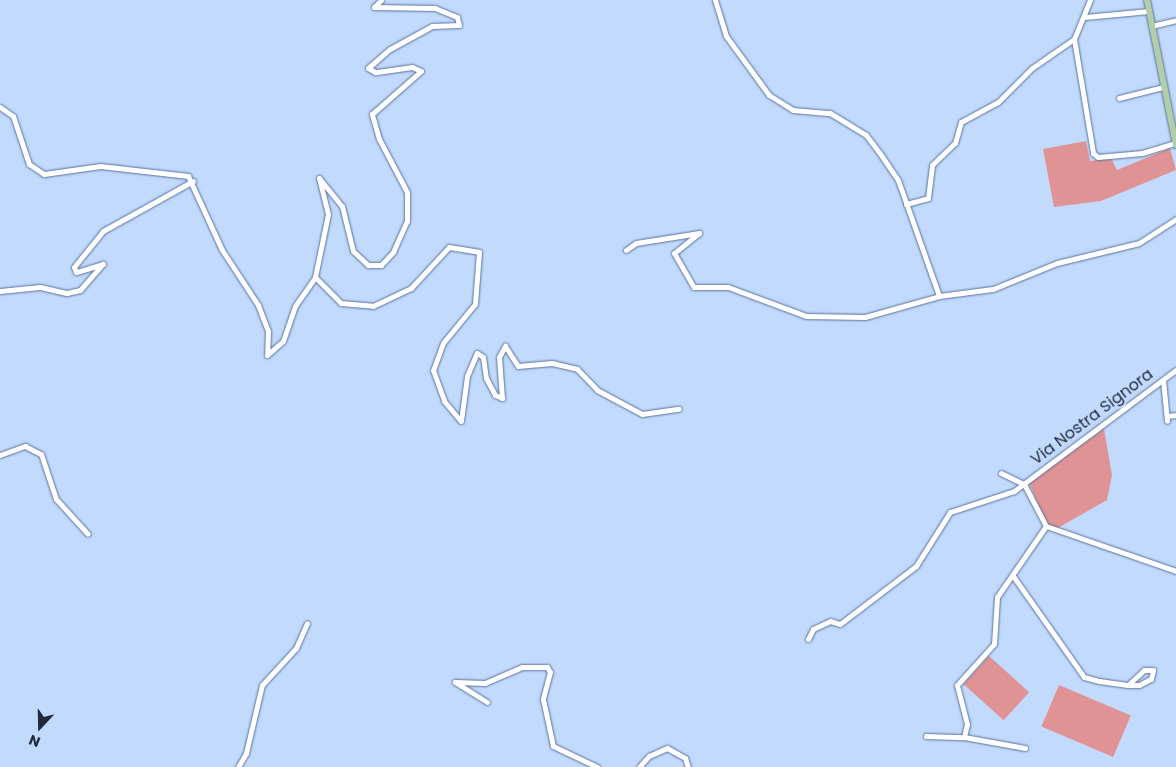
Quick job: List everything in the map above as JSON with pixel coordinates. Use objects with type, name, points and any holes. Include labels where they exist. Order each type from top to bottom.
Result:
[{"type":"main road","points":[[1147,0],[1175,144]]},
{"type":"street","points":[[0,107],[12,116],[29,164],[44,174],[100,166],[178,173],[193,181],[222,250],[258,305],[268,331],[267,355],[284,341],[295,306],[314,277],[328,214],[319,178],[342,206],[353,251],[368,264],[381,264],[393,252],[407,221],[407,192],[379,139],[372,114],[421,71],[412,67],[375,72],[368,68],[390,49],[432,26],[459,25],[456,17],[435,8],[374,7],[381,0]]},
{"type":"street","points":[[715,0],[726,36],[769,96],[793,110],[830,113],[866,135],[898,180],[939,296]]},
{"type":"street","points":[[906,204],[928,198],[932,164],[956,142],[961,122],[998,102],[1032,68],[1074,38],[1086,17],[1090,0]]},
{"type":"street","points":[[1086,17],[1148,11]]},
{"type":"street","points":[[1151,26],[1176,20]]},
{"type":"street","points":[[1074,38],[1095,155],[1142,153],[1175,144]]},
{"type":"street","points":[[1119,98],[1163,88]]},
{"type":"street","points":[[0,291],[40,287],[67,293],[80,290],[103,264],[76,272],[74,267],[103,232],[193,181]]},
{"type":"street","points":[[626,250],[636,243],[699,233],[674,254],[691,285],[728,287],[813,317],[877,316],[939,296],[982,293],[1057,263],[1139,242],[1176,219]]},
{"type":"street","points":[[314,277],[341,302],[373,306],[411,288],[449,247],[479,252],[475,304],[443,343],[433,370],[444,401],[461,421],[467,376],[477,353],[483,357],[491,386],[502,398],[498,357],[505,346],[518,366],[552,363],[577,369],[597,390],[642,414],[678,409]]},
{"type":"street","name":"Via Nostra Signora","points":[[808,638],[813,629],[830,621],[840,624],[916,566],[950,512],[1024,484],[1176,370]]},
{"type":"street","points":[[1163,380],[1167,419],[1176,415]]},
{"type":"street","points":[[0,455],[25,446],[41,454],[56,499],[88,534]]},
{"type":"street","points":[[1001,473],[1024,484],[1046,526],[1176,571]]},
{"type":"street","points":[[964,737],[967,724],[956,685],[994,644],[997,597],[1046,526]]},
{"type":"street","points":[[1013,576],[1079,672],[1089,679],[1128,685],[1152,679],[1153,670],[1144,670],[1128,685]]},
{"type":"street","points":[[238,767],[246,753],[262,685],[296,648],[307,623]]},
{"type":"street","points":[[487,702],[454,682],[485,683],[522,667],[547,667],[550,672],[543,699],[553,746],[597,767]]},
{"type":"street","points":[[926,736],[964,737],[1025,748]]},
{"type":"street","points":[[638,767],[649,756],[667,748],[685,758],[688,767]]},
{"type":"shaded area","points":[[1086,141],[1090,161],[1111,158],[1117,170],[1170,148],[1176,170],[1101,201],[1054,207],[1043,149]]},
{"type":"shaded area","points":[[1104,429],[1112,475],[1107,500],[1056,529],[1047,526],[1029,482]]},
{"type":"shaded area","points":[[989,656],[1029,692],[1004,720],[964,684]]},
{"type":"shaded area","points":[[1059,685],[1131,715],[1113,757],[1041,726]]}]
